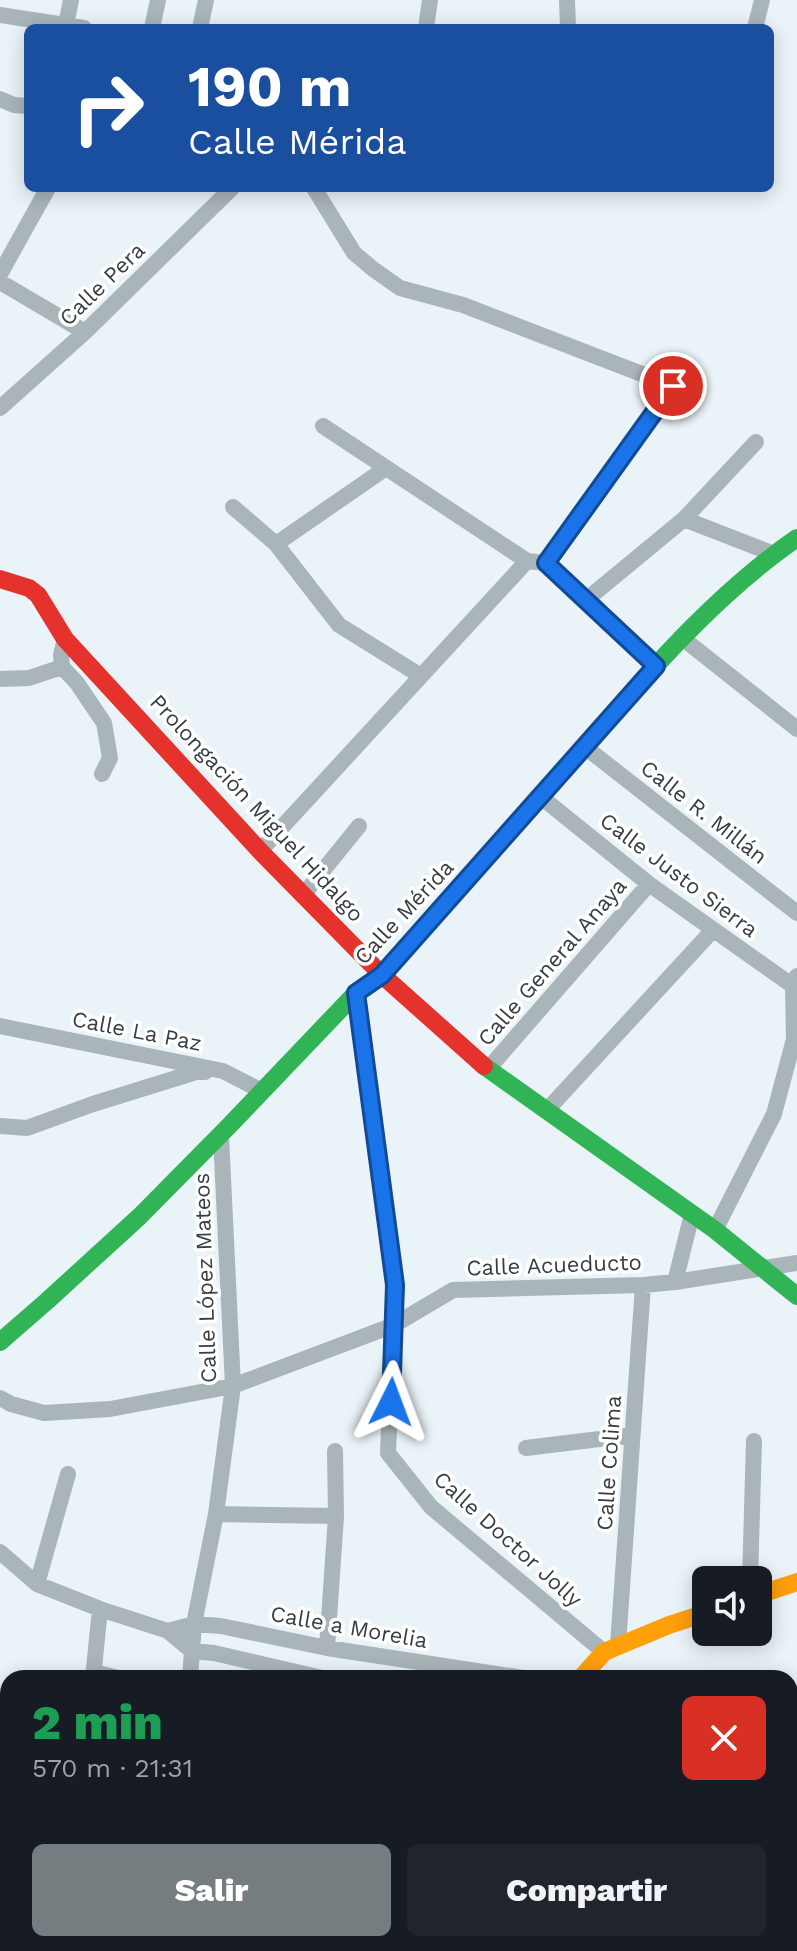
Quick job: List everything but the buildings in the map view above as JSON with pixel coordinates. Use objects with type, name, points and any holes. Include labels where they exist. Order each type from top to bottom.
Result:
[{"type":"street","points":[[66,24],[71,0]]},
{"type":"street","points":[[153,24],[158,0]]},
{"type":"street","points":[[201,24],[206,0]]},
{"type":"street","points":[[427,24],[430,0]]},
{"type":"street","points":[[567,0],[568,24]]},
{"type":"street","points":[[756,24],[762,0]]},
{"type":"street","points":[[0,15],[59,24]]},
{"type":"street","points":[[0,99],[24,106]]},
{"type":"street","points":[[0,274],[46,192]]},
{"type":"street","name":"Calle Pera","points":[[0,408],[85,332],[228,192]]},
{"type":"street","points":[[316,192],[354,253],[400,288],[463,305],[673,386],[546,563]]},
{"type":"street","points":[[0,282],[85,332]]},
{"type":"street","points":[[323,426],[527,561],[546,563],[656,666]]},
{"type":"street","points":[[586,600],[684,519],[756,442]]},
{"type":"street","points":[[276,544],[386,468]]},
{"type":"street","points":[[233,507],[276,544],[339,625],[421,676]]},
{"type":"street","points":[[684,519],[774,554]]},
{"type":"street","name":"Calle Mérida","points":[[0,1342],[53,1298],[221,1136],[356,993],[382,975],[681,637],[774,554],[797,538]]},
{"type":"street","points":[[260,851],[527,561]]},
{"type":"street","name":"Prolongación Miguel Hidalgo","points":[[0,579],[29,588],[38,595],[65,639],[260,851],[382,975],[488,1069],[715,1230],[797,1296]]},
{"type":"street","points":[[681,637],[797,729]]},
{"type":"street","points":[[65,639],[62,667],[104,723],[110,758],[102,774]]},
{"type":"street","points":[[0,679],[29,678],[62,667]]},
{"type":"street","name":"Calle R. Millán","points":[[585,747],[797,913]]},
{"type":"street","name":"Calle Justo Sierra","points":[[541,797],[649,884],[713,930],[795,981]]},
{"type":"street","points":[[304,894],[359,826]]},
{"type":"street","name":"Calle General Anaya","points":[[488,1069],[649,884]]},
{"type":"street","points":[[547,1110],[713,930]]},
{"type":"street","points":[[715,1230],[774,1114],[795,1039],[795,981]]},
{"type":"street","points":[[356,993],[395,1285],[394,1325]]},
{"type":"street","name":"Calle La Paz","points":[[0,1026],[223,1071],[262,1091]]},
{"type":"street","points":[[0,1126],[27,1128],[196,1072],[223,1071]]},
{"type":"street","name":"Calle López Mateos","points":[[191,1670],[194,1624],[216,1514],[233,1386],[221,1136]]},
{"type":"street","points":[[675,1282],[692,1214]]},
{"type":"street","name":"Calle Acueducto","points":[[0,1398],[44,1413],[110,1409],[233,1386],[394,1325],[453,1290],[643,1285],[797,1263]]},
{"type":"street","name":"Calle Colima","points":[[611,1649],[643,1285]]},
{"type":"street","name":"Calle Doctor Jolly","points":[[394,1325],[388,1453],[431,1507],[611,1649]]},
{"type":"street","points":[[526,1448],[632,1435]]},
{"type":"street","points":[[750,1566],[754,1441]]},
{"type":"street","points":[[327,1648],[336,1516],[335,1451]]},
{"type":"street","points":[[37,1584],[68,1474]]},
{"type":"street","points":[[216,1514],[336,1516]]},
{"type":"street","points":[[0,1552],[37,1584],[168,1631],[192,1651],[289,1670]]},
{"type":"street","points":[[772,1590],[797,1582]]},
{"type":"street","points":[[94,1670],[100,1609]]},
{"type":"street","points":[[589,1670],[611,1649],[692,1618]]},
{"type":"street","name":"Calle a Morelia","points":[[168,1631],[194,1624],[221,1626],[327,1648],[471,1670]]},
{"type":"street","points":[[281,1668],[287,1639]]},
{"type":"traffic: fast","points":[[641,682],[715,605],[797,538]]},
{"type":"traffic: fast","points":[[0,1342],[139,1217],[356,993],[382,975],[433,918]]},
{"type":"traffic: fast","points":[[484,1066],[715,1230],[797,1296]]},
{"type":"traffic: slow","points":[[772,1590],[797,1582]]},
{"type":"traffic: slow","points":[[588,1670],[604,1652],[692,1618]]},
{"type":"traffic: jam","points":[[0,579],[29,588],[38,595],[65,639],[260,851],[382,975],[484,1066]]},
{"type":"traffic: jam","points":[[433,918],[641,682]]},
{"type":"route","points":[[391,1402],[395,1285],[356,993],[382,975],[656,666],[546,563],[673,386]]}]
